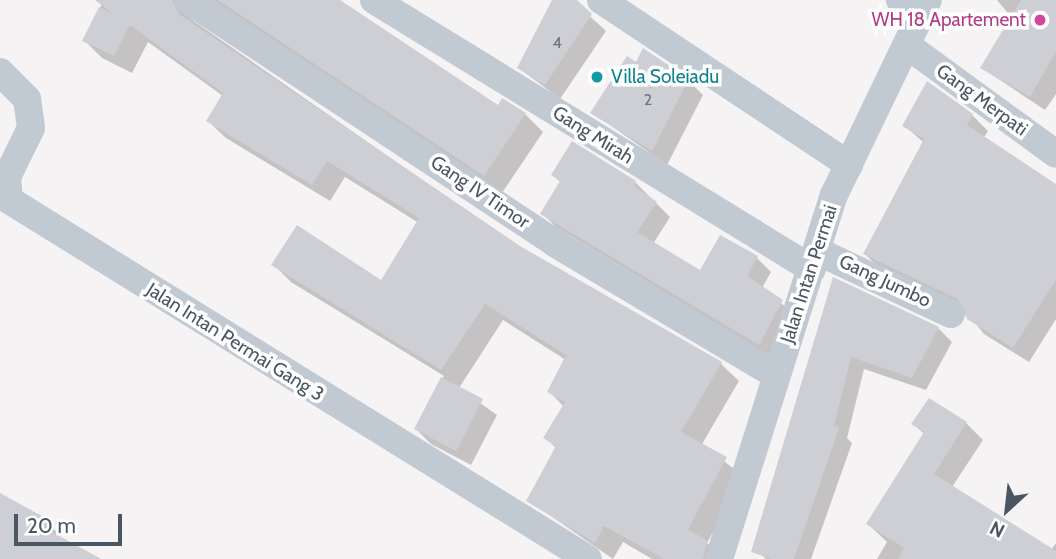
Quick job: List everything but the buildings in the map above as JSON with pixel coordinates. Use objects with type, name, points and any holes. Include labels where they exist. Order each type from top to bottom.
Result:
[{"type":"street","name":"Gang IV Timor","points":[[188,0],[556,244],[776,375]]},
{"type":"street","name":"Gang Mirah","points":[[374,0],[814,260]]},
{"type":"street","points":[[601,0],[849,165]]},
{"type":"street","name":"Jalan Intan Permai","points":[[719,559],[814,260],[849,165],[908,46],[917,5]]},
{"type":"street","name":"Gang Merpati","points":[[908,46],[1056,154]]},
{"type":"street","name":"Jalan Intan Permai Gang 3","points":[[0,72],[27,99],[31,128],[7,177],[9,200],[589,559]]},
{"type":"street","name":"Gang Jumbo","points":[[814,260],[951,314]]},
{"type":"place","name":"WH 18 Apartement","points":[[1040,20]]},
{"type":"place","name":"Villa Soleiadu","points":[[597,77]]}]
